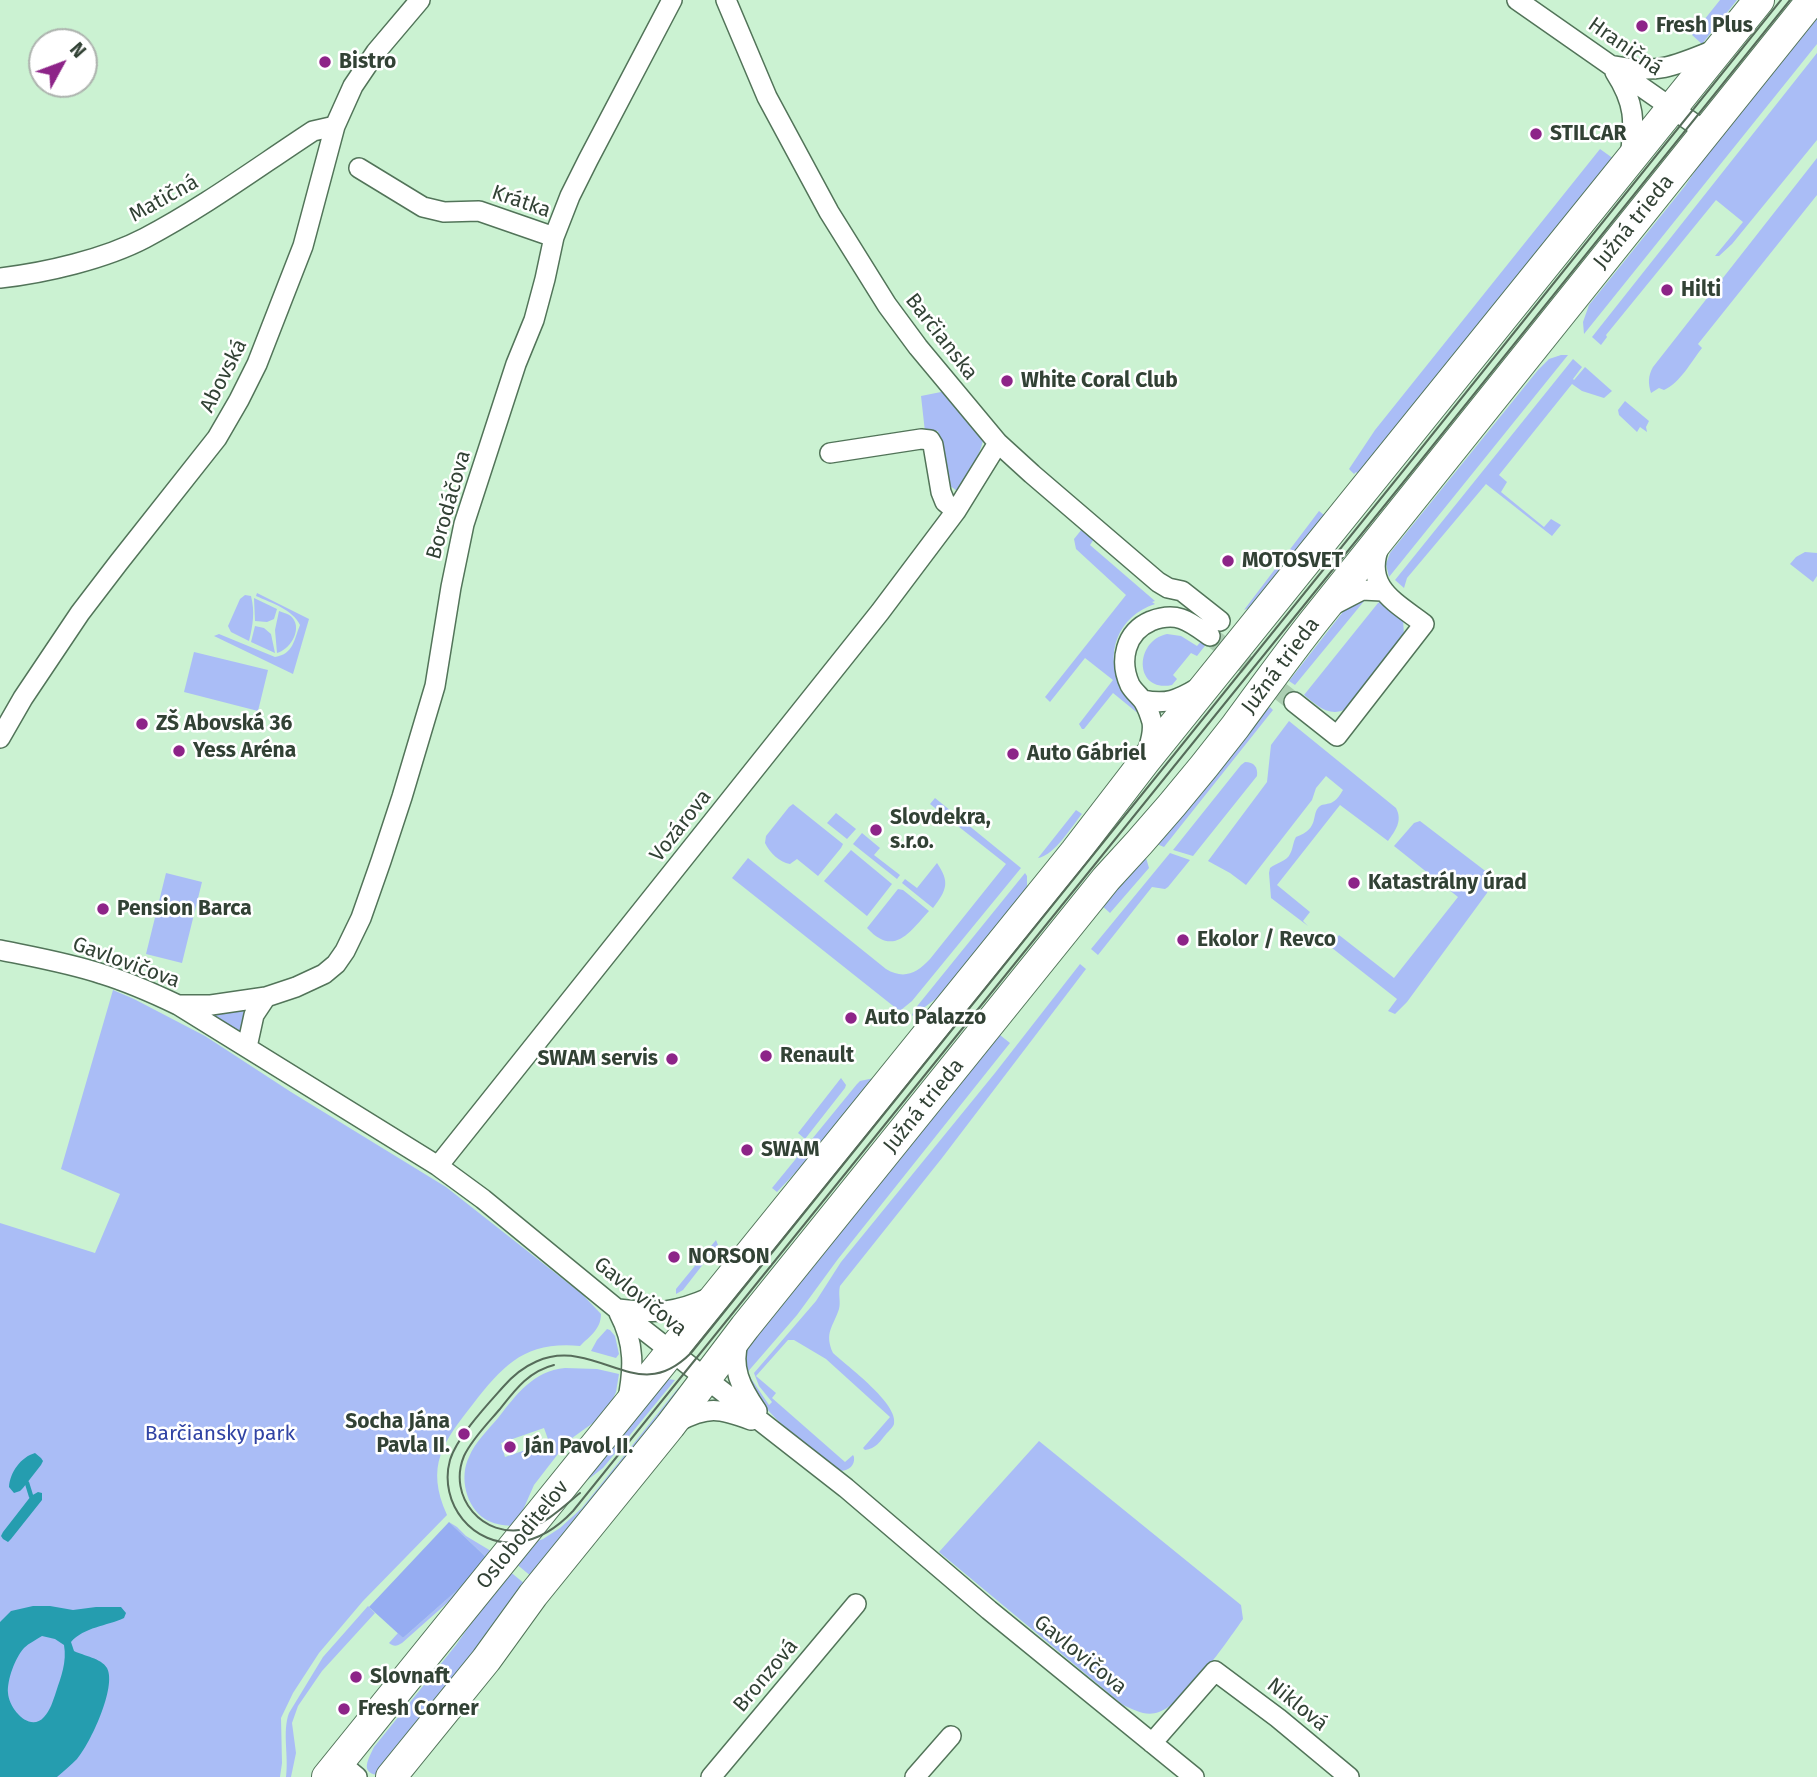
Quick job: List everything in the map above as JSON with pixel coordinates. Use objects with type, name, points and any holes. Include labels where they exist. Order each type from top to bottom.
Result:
[{"type":"main road","name":"Južná trieda","points":[[719,1294],[1759,0]]},
{"type":"main road","name":"Južná trieda","points":[[745,1327],[1107,879],[1144,839],[1227,737],[1285,657],[1812,0]]},
{"type":"main road","name":"Osloboditeľov","points":[[341,1772],[625,1409],[719,1294]]},
{"type":"main road","points":[[391,1777],[486,1660],[533,1595],[670,1426],[745,1327]]},
{"type":"street","name":"Abovská","points":[[0,738],[23,698],[80,613],[217,438],[239,400],[267,340],[303,246],[335,126],[353,86],[376,52],[420,0]]},
{"type":"street","name":"Borodáčova","points":[[178,1005],[211,1005],[266,997],[324,974],[337,964],[345,951],[361,918],[402,797],[435,686],[450,587],[464,524],[516,364],[534,320],[554,237],[587,160],[672,0]]},
{"type":"street","name":"Barčianska","points":[[726,0],[767,97],[829,212],[858,262],[918,347],[998,443],[1158,582],[1168,588],[1182,591],[1215,628],[1176,617],[1161,618],[1141,627],[1128,643],[1124,661],[1131,688],[1143,700]]},
{"type":"street","name":"Hraničná","points":[[1517,0],[1706,132]]},
{"type":"street","points":[[1611,66],[1656,70],[1720,48]]},
{"type":"street","points":[[1611,66],[1632,105],[1634,132],[1629,162]]},
{"type":"street","name":"Matičná","points":[[0,278],[30,275],[100,256],[143,239],[204,204],[313,131],[335,126]]},
{"type":"street","name":"Krátka","points":[[359,168],[423,207],[444,212],[479,211],[554,237]]},
{"type":"street","points":[[830,453],[921,439],[930,440],[941,492],[945,502],[956,511]]},
{"type":"street","name":"Vozárova","points":[[438,1166],[875,618],[956,511],[998,443]]},
{"type":"street","points":[[1294,702],[1337,736],[1424,624],[1382,590],[1377,581],[1377,552],[1386,531]]},
{"type":"street","points":[[1319,615],[1354,593],[1370,589],[1382,590]]},
{"type":"street","points":[[1143,700],[1160,703],[1172,701],[1210,681]]},
{"type":"street","points":[[1143,700],[1153,730],[1145,761]]},
{"type":"street","name":"Gavlovičova","points":[[0,950],[102,974],[140,987],[178,1005],[438,1166],[846,1488],[1194,1777]]},
{"type":"street","points":[[247,1047],[254,1015],[266,997]]},
{"type":"street","points":[[617,1309],[670,1311],[688,1307],[719,1294]]},
{"type":"street","points":[[617,1309],[627,1328],[632,1357],[630,1391],[625,1409]]},
{"type":"street","points":[[745,1327],[736,1348],[736,1368],[745,1393],[768,1426]]},
{"type":"street","points":[[670,1426],[695,1413],[711,1410],[727,1411],[768,1426]]},
{"type":"street","name":"Bronzová","points":[[710,1777],[856,1604]]},
{"type":"street","name":"Niklová","points":[[1152,1743],[1215,1671],[1278,1718],[1349,1777]]},
{"type":"street","points":[[915,1777],[951,1736]]},
{"type":"green space","points":[[1720,0],[1737,0],[1702,44],[1692,35]]},
{"type":"green space","points":[[1817,7],[1817,44],[1584,334],[1583,322],[1589,305],[1685,186],[1718,137]]},
{"type":"green space","points":[[1817,53],[1817,140],[1732,244],[1719,256],[1715,256],[1743,222],[1716,200],[1606,335],[1601,345],[1592,337]]},
{"type":"green space","points":[[1600,149],[1614,159],[1358,474],[1354,474],[1349,469],[1375,430]]},
{"type":"green space","points":[[1817,158],[1817,195],[1698,344],[1702,348],[1680,377],[1670,387],[1664,390],[1659,388],[1651,393],[1649,380],[1653,367]]},
{"type":"green space","points":[[1568,355],[1389,577],[1386,564],[1390,553],[1538,370],[1549,359]]},
{"type":"green space","points":[[1573,359],[1582,367],[1574,380],[1585,367],[1612,391],[1604,398],[1582,391],[1572,384],[1499,475],[1507,482],[1501,492],[1544,527],[1551,519],[1561,525],[1552,536],[1486,484],[1407,578],[1404,588],[1395,580]]},
{"type":"green space","points":[[946,391],[984,437],[973,466],[957,491],[945,482],[938,431],[925,432],[921,396]]},
{"type":"green space","points":[[1625,401],[1649,421],[1647,432],[1640,427],[1637,432],[1619,415],[1618,410]]},
{"type":"green space","points":[[1319,511],[1324,515],[1249,608],[1244,610]]},
{"type":"green space","points":[[1082,529],[1094,539],[1090,545],[1155,601],[1152,602],[1155,604],[1132,617],[1123,627],[1114,650],[1116,676],[1140,715],[1113,693],[1084,729],[1079,724],[1113,680],[1085,658],[1050,702],[1045,697],[1126,595],[1076,549],[1074,539]]},
{"type":"green space","points":[[1805,552],[1817,553],[1817,576],[1813,582],[1790,564]]},
{"type":"green space","points":[[257,593],[309,619],[293,674],[214,636],[219,634],[275,657],[290,649],[300,625],[287,611],[256,596]]},
{"type":"green space","points":[[245,595],[251,596],[253,608],[249,641],[231,632],[228,626],[240,599]]},
{"type":"green space","points":[[1366,596],[1295,685],[1289,681],[1346,608]]},
{"type":"green space","points":[[254,598],[277,609],[274,619],[267,622],[255,621]]},
{"type":"green space","points":[[1381,601],[1403,620],[1404,634],[1401,641],[1346,709],[1334,712],[1324,709],[1304,695]]},
{"type":"green space","points":[[279,611],[293,618],[296,630],[289,644],[277,653],[275,630]]},
{"type":"green space","points":[[255,626],[264,628],[271,634],[275,653],[251,642]]},
{"type":"green space","points":[[1167,634],[1181,636],[1197,646],[1203,639],[1208,642],[1197,656],[1191,653],[1173,675],[1177,679],[1172,685],[1160,685],[1145,674],[1144,655],[1156,639]]},
{"type":"green space","points":[[194,652],[268,670],[258,711],[184,692]]},
{"type":"green space","points":[[1270,707],[1273,710],[1164,847],[1152,842],[1226,751]]},
{"type":"green space","points":[[1289,721],[1396,808],[1399,817],[1388,841],[1340,805],[1277,885],[1310,912],[1303,921],[1308,926],[1271,898],[1269,873],[1270,868],[1289,856],[1296,837],[1312,825],[1317,809],[1333,802],[1343,790],[1326,776],[1316,788],[1312,800],[1246,885],[1208,861],[1267,782],[1271,745]]},
{"type":"green space","points":[[1245,762],[1255,766],[1257,776],[1193,856],[1173,850],[1241,765]]},
{"type":"green space","points":[[935,798],[1021,868],[912,1001],[901,1010],[732,878],[748,858],[886,969],[899,974],[910,973],[930,959],[1006,864],[930,804]]},
{"type":"green space","points":[[793,804],[843,844],[818,876],[797,859],[790,864],[779,859],[765,843],[766,836]]},
{"type":"green space","points":[[1076,810],[1082,814],[1068,833],[1050,852],[1038,858]]},
{"type":"green space","points":[[836,813],[856,829],[847,839],[827,823]]},
{"type":"green space","points":[[1420,821],[1488,873],[1491,879],[1487,893],[1407,1002],[1395,1014],[1388,1011],[1397,999],[1327,944],[1332,944],[1339,935],[1394,978],[1458,897],[1394,846],[1414,823]]},
{"type":"green space","points":[[862,833],[880,848],[874,855],[900,875],[897,879],[853,844]]},
{"type":"green space","points":[[851,850],[892,884],[867,916],[824,881]]},
{"type":"green space","points":[[1144,851],[1149,868],[1110,913],[1099,903]]},
{"type":"green space","points":[[1170,853],[1190,860],[1168,887],[1152,887],[1098,955],[1091,949]]},
{"type":"green space","points":[[937,863],[944,876],[945,886],[933,908],[902,883],[905,879],[917,888]]},
{"type":"green space","points":[[166,873],[202,882],[182,963],[146,954]]},
{"type":"green space","points":[[1025,873],[1027,886],[1009,917],[946,991],[913,1016],[914,1010]]},
{"type":"green space","points":[[898,889],[929,911],[901,939],[885,941],[867,928]]},
{"type":"green space","points":[[1080,964],[1086,969],[942,1158],[840,1286],[839,1309],[829,1335],[830,1346],[833,1353],[871,1386],[889,1406],[893,1416],[892,1428],[875,1446],[865,1450],[863,1448],[890,1417],[826,1359],[794,1340],[788,1340],[756,1376],[776,1393],[772,1398],[845,1462],[853,1455],[854,1460],[849,1469],[841,1471],[777,1419],[746,1382],[750,1377],[769,1405],[772,1402],[759,1386],[754,1373],[816,1301],[841,1262]]},
{"type":"green space","name":"Barčiansky park","points":[[113,990],[205,1036],[446,1187],[582,1294],[601,1314],[597,1328],[580,1346],[545,1347],[518,1358],[506,1367],[453,1430],[440,1455],[438,1468],[441,1498],[447,1515],[363,1601],[319,1653],[293,1693],[281,1718],[280,1777],[0,1777],[0,1223],[95,1253],[120,1194],[61,1169]]},
{"type":"green space","points":[[244,1008],[243,1036],[213,1016]]},
{"type":"green space","points":[[995,1031],[1010,1043],[838,1259],[797,1315],[745,1375],[745,1359],[750,1339]]},
{"type":"green space","points":[[841,1078],[845,1088],[805,1139],[798,1133]]},
{"type":"green space","points":[[874,1078],[848,1117],[777,1192],[772,1188],[857,1084]]},
{"type":"green space","points":[[716,1240],[718,1245],[683,1290],[676,1294],[676,1289]]},
{"type":"green space","points":[[607,1329],[615,1336],[619,1354],[616,1358],[591,1351]]},
{"type":"green space","points":[[597,1369],[619,1374],[616,1392],[609,1407],[597,1420],[568,1441],[534,1485],[519,1519],[511,1526],[491,1522],[478,1514],[466,1491],[465,1473],[469,1457],[478,1441],[519,1393],[534,1379],[554,1370]],"holes":[[[544,1428],[549,1442],[505,1457],[501,1443]]]},
{"type":"green space","points":[[667,1379],[675,1380],[603,1468],[568,1495]]},
{"type":"green space","points":[[679,1387],[677,1396],[532,1577],[514,1562],[535,1542],[560,1528],[582,1508]]},
{"type":"green space","points":[[1039,1441],[1241,1605],[1243,1619],[1216,1656],[1181,1697],[1159,1712],[1145,1713],[1123,1705],[939,1552]]},
{"type":"green space","points":[[449,1522],[493,1553],[473,1580],[402,1643],[392,1645],[389,1643],[398,1633],[403,1638],[470,1579],[488,1559]]},
{"type":"green space","points":[[508,1570],[525,1584],[475,1658],[378,1775],[372,1774],[367,1764],[374,1747],[456,1645]]},
{"type":"green space","points":[[368,1606],[375,1613],[322,1671],[298,1706],[292,1723],[296,1753],[291,1777],[286,1777],[286,1728],[289,1713],[323,1657]]},
{"type":"shaded area","points":[[35,1453],[43,1461],[41,1465],[23,1488],[14,1493],[9,1487],[14,1471],[25,1458]]},
{"type":"shaded area","points":[[42,1493],[42,1500],[8,1542],[3,1539],[3,1532],[31,1496]]},
{"type":"shaded area","points":[[449,1522],[488,1559],[470,1579],[403,1638],[369,1607]]},
{"type":"shaded area","points":[[33,1606],[73,1610],[121,1607],[126,1613],[124,1618],[89,1630],[71,1642],[74,1651],[97,1660],[107,1668],[108,1688],[101,1715],[89,1741],[77,1759],[57,1777],[0,1777],[0,1622],[11,1611]],"holes":[[[42,1636],[55,1639],[64,1645],[65,1657],[54,1699],[44,1717],[38,1721],[27,1721],[16,1712],[9,1699],[12,1669],[28,1645]]]},
{"type":"waterway","points":[[27,1483],[31,1496]]},
{"type":"tunnel","points":[[1210,636],[1294,702]]},
{"type":"tram line","points":[[1781,0],[691,1353],[676,1365],[662,1372],[649,1374],[622,1370],[578,1357],[546,1358],[527,1366],[510,1379],[481,1412],[454,1451],[448,1476],[449,1492],[454,1506],[474,1530],[487,1538],[502,1542],[519,1542],[549,1531],[573,1511],[1790,0]]},
{"type":"tram line","points":[[554,1365],[523,1382],[476,1437],[464,1456],[460,1486],[472,1512],[496,1528],[510,1530],[526,1529],[541,1523],[580,1493]]},
{"type":"place","name":"Fresh Plus","points":[[1642,26]]},
{"type":"place","name":"Bistro","points":[[325,62]]},
{"type":"place","name":"STILCAR","points":[[1536,134]]},
{"type":"place","name":"Hilti","points":[[1667,290]]},
{"type":"place","name":"White Coral Club","points":[[1007,381]]},
{"type":"place","name":"MOTOSVET","points":[[1228,561]]},
{"type":"place","name":"ZŠ Abovská 36","points":[[142,724]]},
{"type":"place","name":"Yess Aréna","points":[[179,751]]},
{"type":"place","name":"Auto Gábriel","points":[[1013,754]]},
{"type":"place","name":"Slovdekra, s.r.o.","points":[[876,830]]},
{"type":"place","name":"Katastrálny úrad","points":[[1354,883]]},
{"type":"place","name":"Pension Barca","points":[[103,909]]},
{"type":"place","name":"Ekolor / Revco","points":[[1183,940]]},
{"type":"place","name":"Auto Palazzo","points":[[851,1018]]},
{"type":"place","name":"Renault","points":[[766,1056]]},
{"type":"place","name":"SWAM servis","points":[[672,1059]]},
{"type":"place","name":"SWAM","points":[[747,1150]]},
{"type":"place","name":"NORSON","points":[[674,1257]]},
{"type":"place","name":"Socha Jána Pavla II.","points":[[464,1434]]},
{"type":"place","name":"Ján Pavol II.","points":[[510,1447]]},
{"type":"place","name":"Slovnaft","points":[[356,1677]]},
{"type":"place","name":"Fresh Corner","points":[[344,1709]]}]
